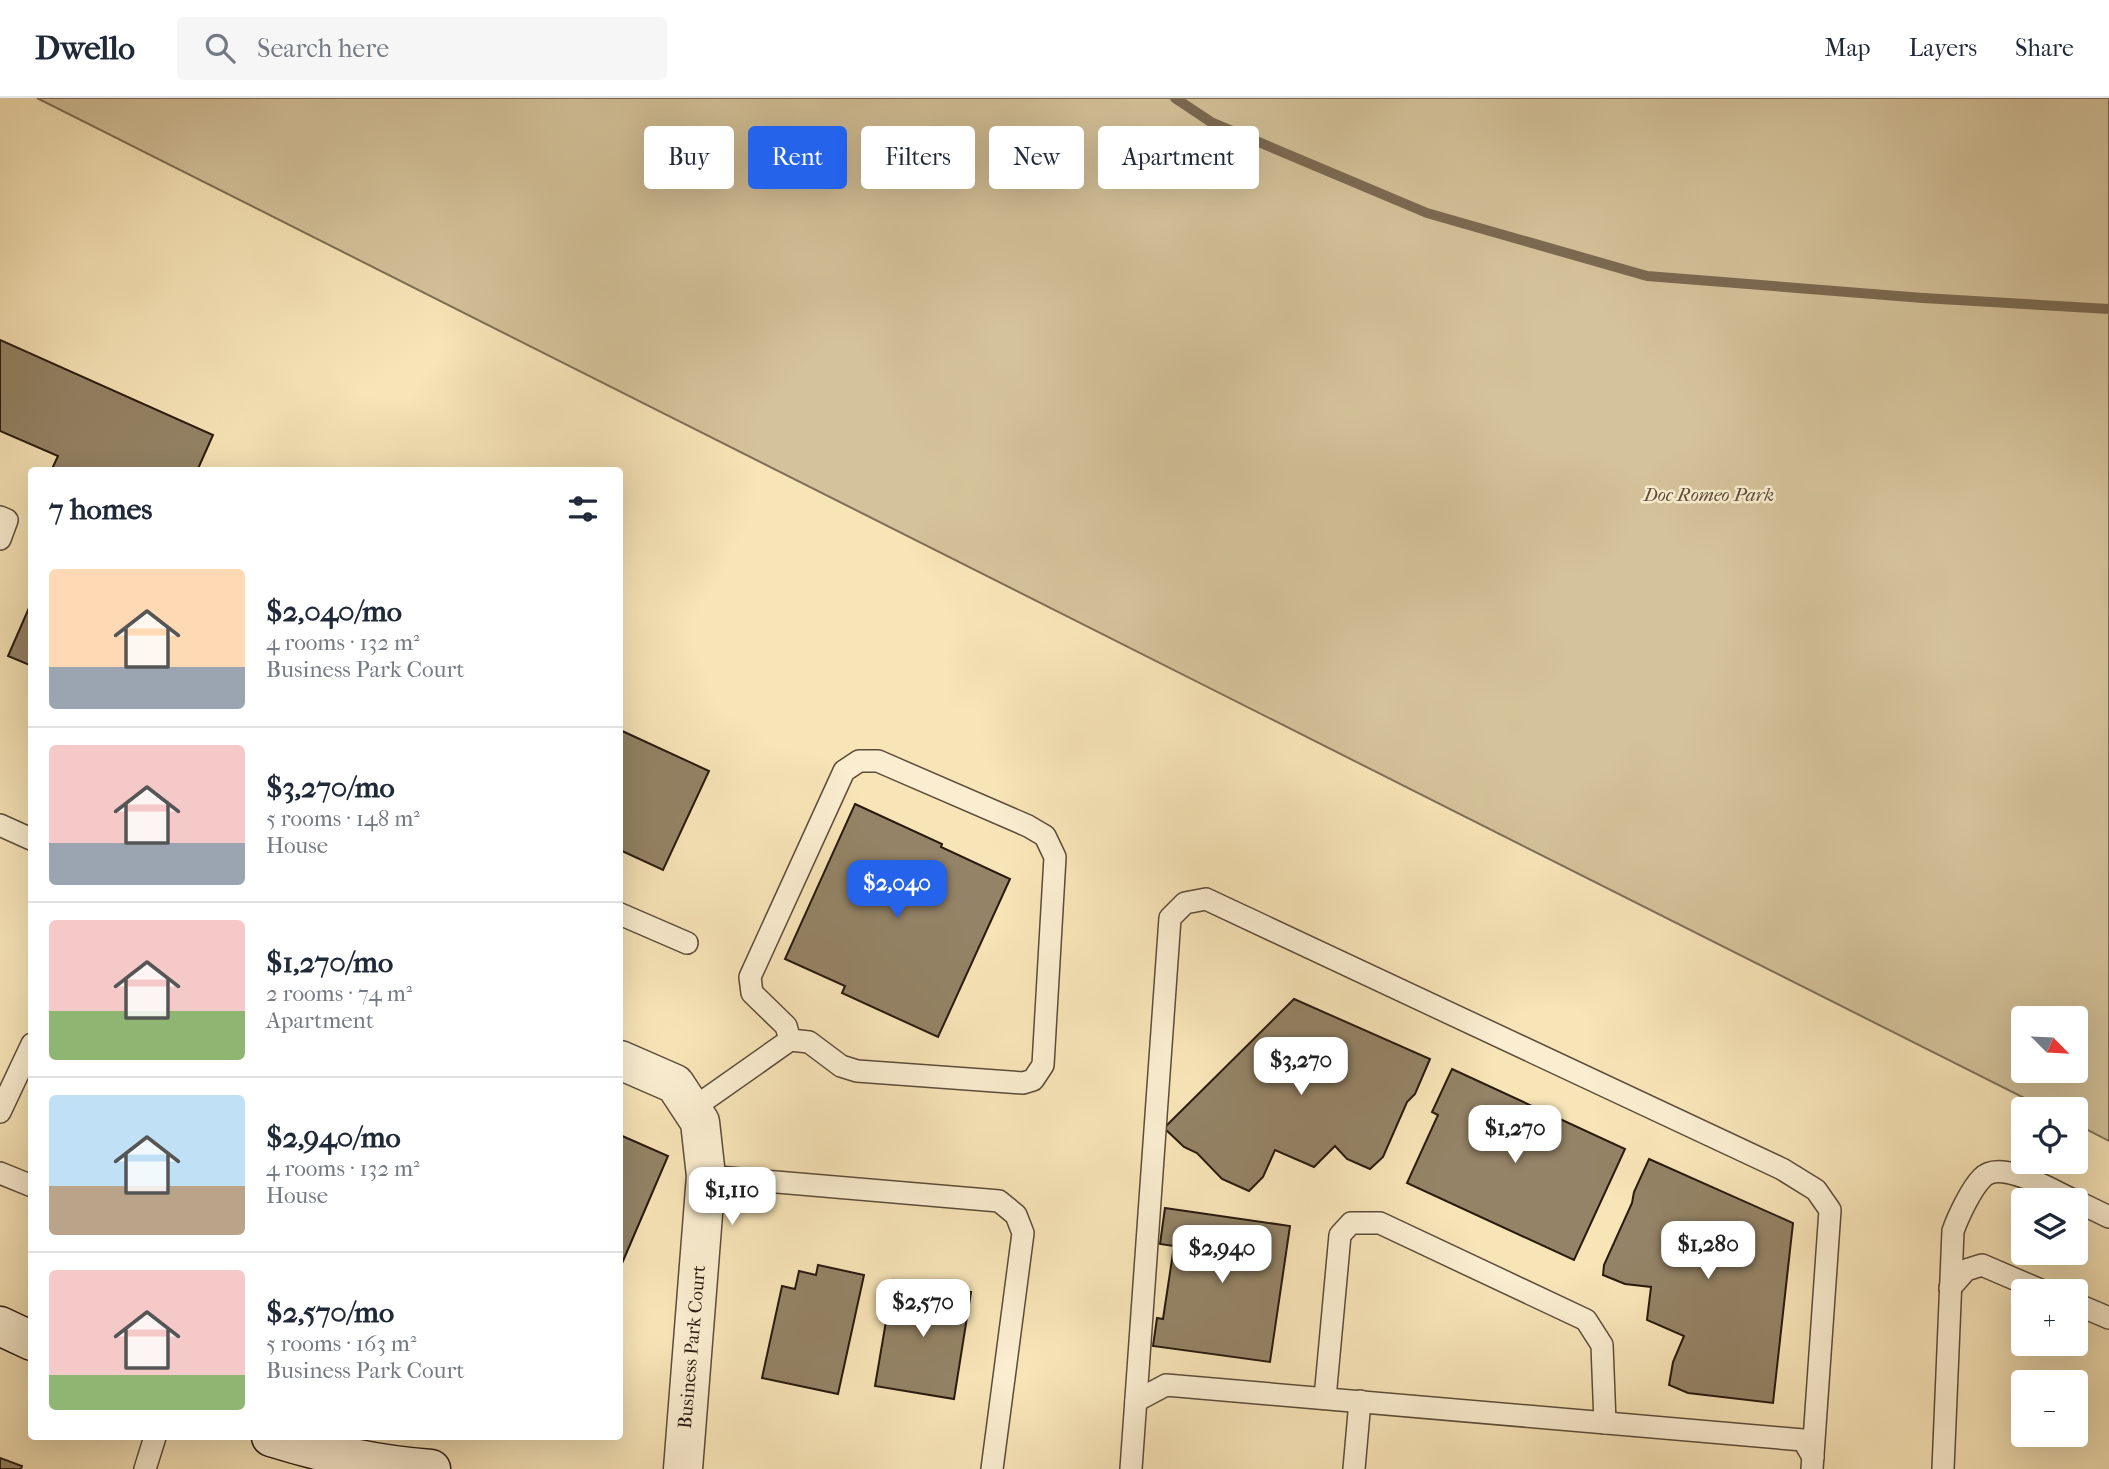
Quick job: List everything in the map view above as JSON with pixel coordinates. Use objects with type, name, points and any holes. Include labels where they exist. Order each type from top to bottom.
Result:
[{"type":"street","name":"Business Park Court","points":[[623,1061],[675,1084],[700,1122],[706,1176],[682,1469]]},
{"type":"street","points":[[0,1326],[28,1339]]},
{"type":"street","points":[[281,1440],[303,1447],[330,1461],[430,1469]]},
{"type":"lane","points":[[0,517],[8,520],[0,539]]},
{"type":"lane","points":[[692,1109],[790,1040],[809,1042],[841,1066],[857,1070],[1023,1083],[1033,1080],[1043,1065],[1055,857],[1045,836],[1028,825],[878,761],[859,761],[844,771],[750,977],[752,993],[786,1026],[790,1040]]},
{"type":"lane","points":[[0,825],[28,838]]},
{"type":"lane","points":[[1131,1469],[1170,918],[1185,902],[1206,899],[1782,1169],[1816,1190],[1830,1210],[1812,1463]]},
{"type":"lane","points":[[623,915],[687,943]]},
{"type":"lane","points":[[0,1112],[26,1072]]},
{"type":"lane","points":[[1943,1469],[1953,1231],[1959,1214],[1983,1176],[1996,1171],[2010,1171],[2046,1188]]},
{"type":"lane","points":[[0,1173],[28,1184]]},
{"type":"lane","points":[[706,1176],[999,1201],[1016,1215],[1023,1233],[992,1469]]},
{"type":"lane","points":[[2088,1207],[2109,1217]]},
{"type":"lane","points":[[1325,1398],[1340,1235],[1351,1223],[1380,1223],[1586,1320],[1602,1345],[1605,1423]]},
{"type":"lane","points":[[1950,1288],[1966,1270],[1982,1265],[2015,1279]]},
{"type":"lane","points":[[2088,1309],[2109,1318]]},
{"type":"lane","points":[[1136,1401],[1166,1385],[1803,1440],[1812,1463]]},
{"type":"lane","points":[[1354,1469],[1360,1401]]},
{"type":"lane","points":[[145,1469],[154,1440]]},
{"type":"green space","name":"Doc Romeo Park","points":[[37,98],[2109,98],[2109,1141],[2088,1130],[2088,1097],[2022,1097]]},
{"type":"building","points":[[0,340],[213,435],[199,467],[53,467],[58,456],[0,431]]},
{"type":"building","points":[[28,610],[28,664],[8,656]]},
{"type":"building","points":[[623,731],[709,771],[663,870],[623,851]]},
{"type":"building","points":[[855,804],[1010,879],[938,1037],[842,993],[845,986],[785,959]]},
{"type":"building","points":[[1294,999],[1430,1059],[1415,1094],[1407,1102],[1383,1157],[1370,1169],[1347,1159],[1335,1146],[1314,1167],[1275,1150],[1263,1177],[1249,1191],[1222,1179],[1197,1153],[1184,1147],[1164,1128]]},
{"type":"building","points":[[1452,1069],[1625,1149],[1574,1260],[1407,1183],[1438,1115],[1432,1112]]},
{"type":"building","points":[[623,1136],[668,1156],[623,1261]]},
{"type":"building","points":[[1649,1159],[1793,1223],[1773,1403],[1688,1393],[1669,1385],[1673,1362],[1684,1336],[1647,1320],[1651,1287],[1625,1284],[1603,1275],[1604,1265]]},
{"type":"building","points":[[1165,1208],[1290,1226],[1270,1362],[1153,1346],[1157,1318],[1163,1319],[1174,1246],[1160,1244]]},
{"type":"building","points":[[818,1265],[864,1275],[838,1394],[762,1378],[782,1286],[795,1289],[799,1271],[816,1275]]},
{"type":"building","points":[[893,1280],[971,1292],[954,1399],[875,1386]]},
{"type":"building","points":[[0,1458],[22,1466],[21,1469],[0,1469]]},
{"type":"waterway","points":[[1175,98],[1211,122],[1427,213],[1647,276],[1923,298],[2109,309]]}]
